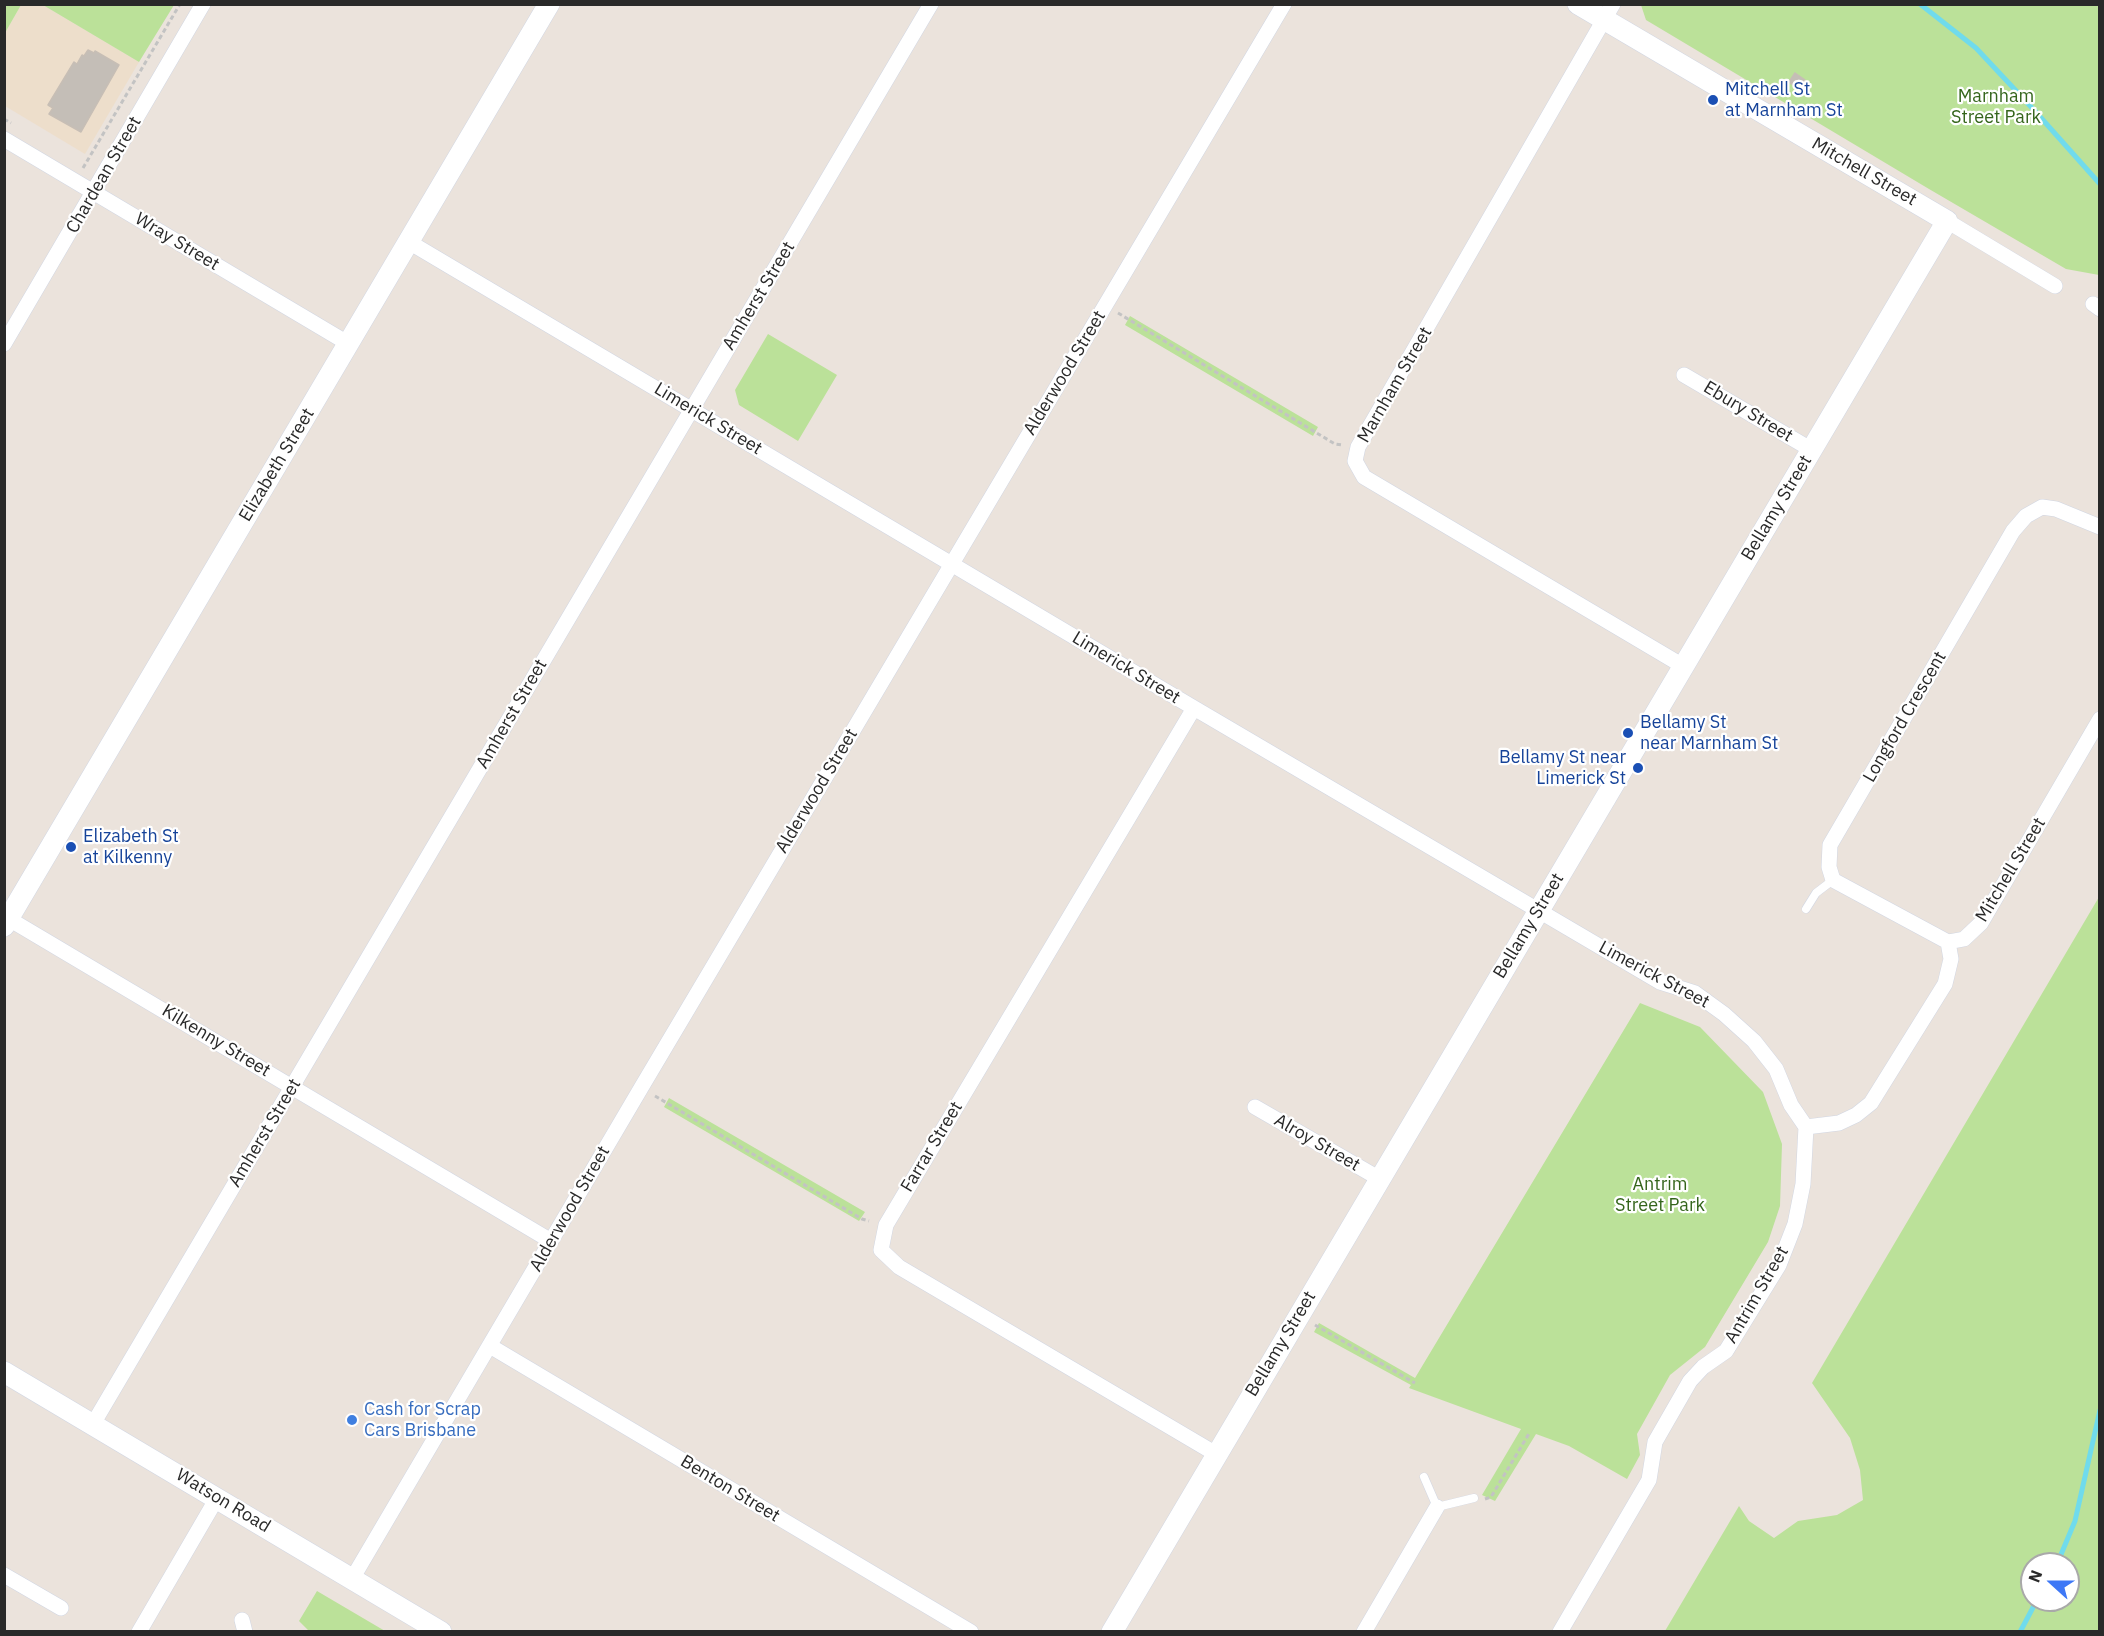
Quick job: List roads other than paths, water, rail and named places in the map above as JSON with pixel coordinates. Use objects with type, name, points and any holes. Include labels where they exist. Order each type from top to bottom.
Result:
[{"type":"street","name":"Chardean Street","points":[[6,337],[94,193],[203,4]]},
{"type":"street","name":"Elizabeth Street","points":[[6,920],[549,4]]},
{"type":"street","name":"Amherst Street","points":[[93,1424],[931,4]]},
{"type":"street","name":"Alderwood Street","points":[[352,1579],[1284,4]]},
{"type":"street","name":"Mitchell Street","points":[[1578,4],[1609,12],[2055,286]]},
{"type":"street","name":"Marnham Street","points":[[1609,12],[1358,447],[1355,461],[1364,477],[1683,666]]},
{"type":"street","name":"Wray Street","points":[[4,139],[349,344]]},
{"type":"street","name":"Bellamy Street","points":[[1112,1632],[1947,221]]},
{"type":"street","name":"Limerick Street","points":[[409,242],[1538,911],[1660,982],[1695,993],[1724,1014],[1754,1041],[1776,1069],[1791,1105],[1806,1127]]},
{"type":"street","name":"Ebury Street","points":[[1684,375],[1812,450]]},
{"type":"street","name":"Longford Crescent","points":[[1833,880],[1829,867],[1830,845],[2013,531],[2026,516],[2042,507],[2056,509],[2100,527]]},
{"type":"street","name":"Farrar Street","points":[[1194,708],[886,1225],[881,1250],[899,1267],[1216,1454]]},
{"type":"street","name":"Mitchell Street","points":[[1948,942],[1964,939],[1981,923],[2100,719]]},
{"type":"street","points":[[1806,1127],[1839,1123],[1856,1115],[1871,1103],[1945,984],[1951,959],[1948,942],[1833,880]]},
{"type":"street","name":"Kilkenny Street","points":[[6,920],[551,1241]]},
{"type":"street","name":"Alroy Street","points":[[1255,1107],[1380,1179]]},
{"type":"street","name":"Antrim Street","points":[[1560,1632],[1649,1480],[1655,1442],[1690,1381],[1703,1367],[1726,1351],[1779,1265],[1795,1224],[1803,1184],[1806,1127]]},
{"type":"street","name":"Benton Street","points":[[490,1346],[971,1632]]},
{"type":"street","name":"Watson Road","points":[[4,1372],[441,1632]]},
{"type":"street","points":[[139,1632],[217,1497]]},
{"type":"street","points":[[1364,1632],[1437,1507]]},
{"type":"street","points":[[4,1575],[61,1608]]},
{"type":"lane","points":[[1806,909],[1816,894],[1833,880]]},
{"type":"lane","points":[[1424,1477],[1437,1507],[1474,1498]]},
{"type":"waterway","points":[[1920,4],[1976,48],[2100,184]]},
{"type":"waterway","points":[[2062,1552],[2075,1521],[2100,1410]]},
{"type":"waterway","points":[[2020,1632],[2031,1612]]},
{"type":"place","name":"Mitchell St at Marnham St","points":[[1713,100]]},
{"type":"place","name":"Bellamy St near Marnham St","points":[[1628,733]]},
{"type":"place","name":"Bellamy St near Limerick St","points":[[1638,768]]},
{"type":"place","name":"Elizabeth St at Kilkenny","points":[[71,847]]},
{"type":"place","name":"Cash for Scrap Cars Brisbane","points":[[352,1420]]},
{"type":"park label","name":"Marnham Street Park","points":[[1996,107]]},
{"type":"park label","name":"Antrim Street Park","points":[[1660,1195]]}]
